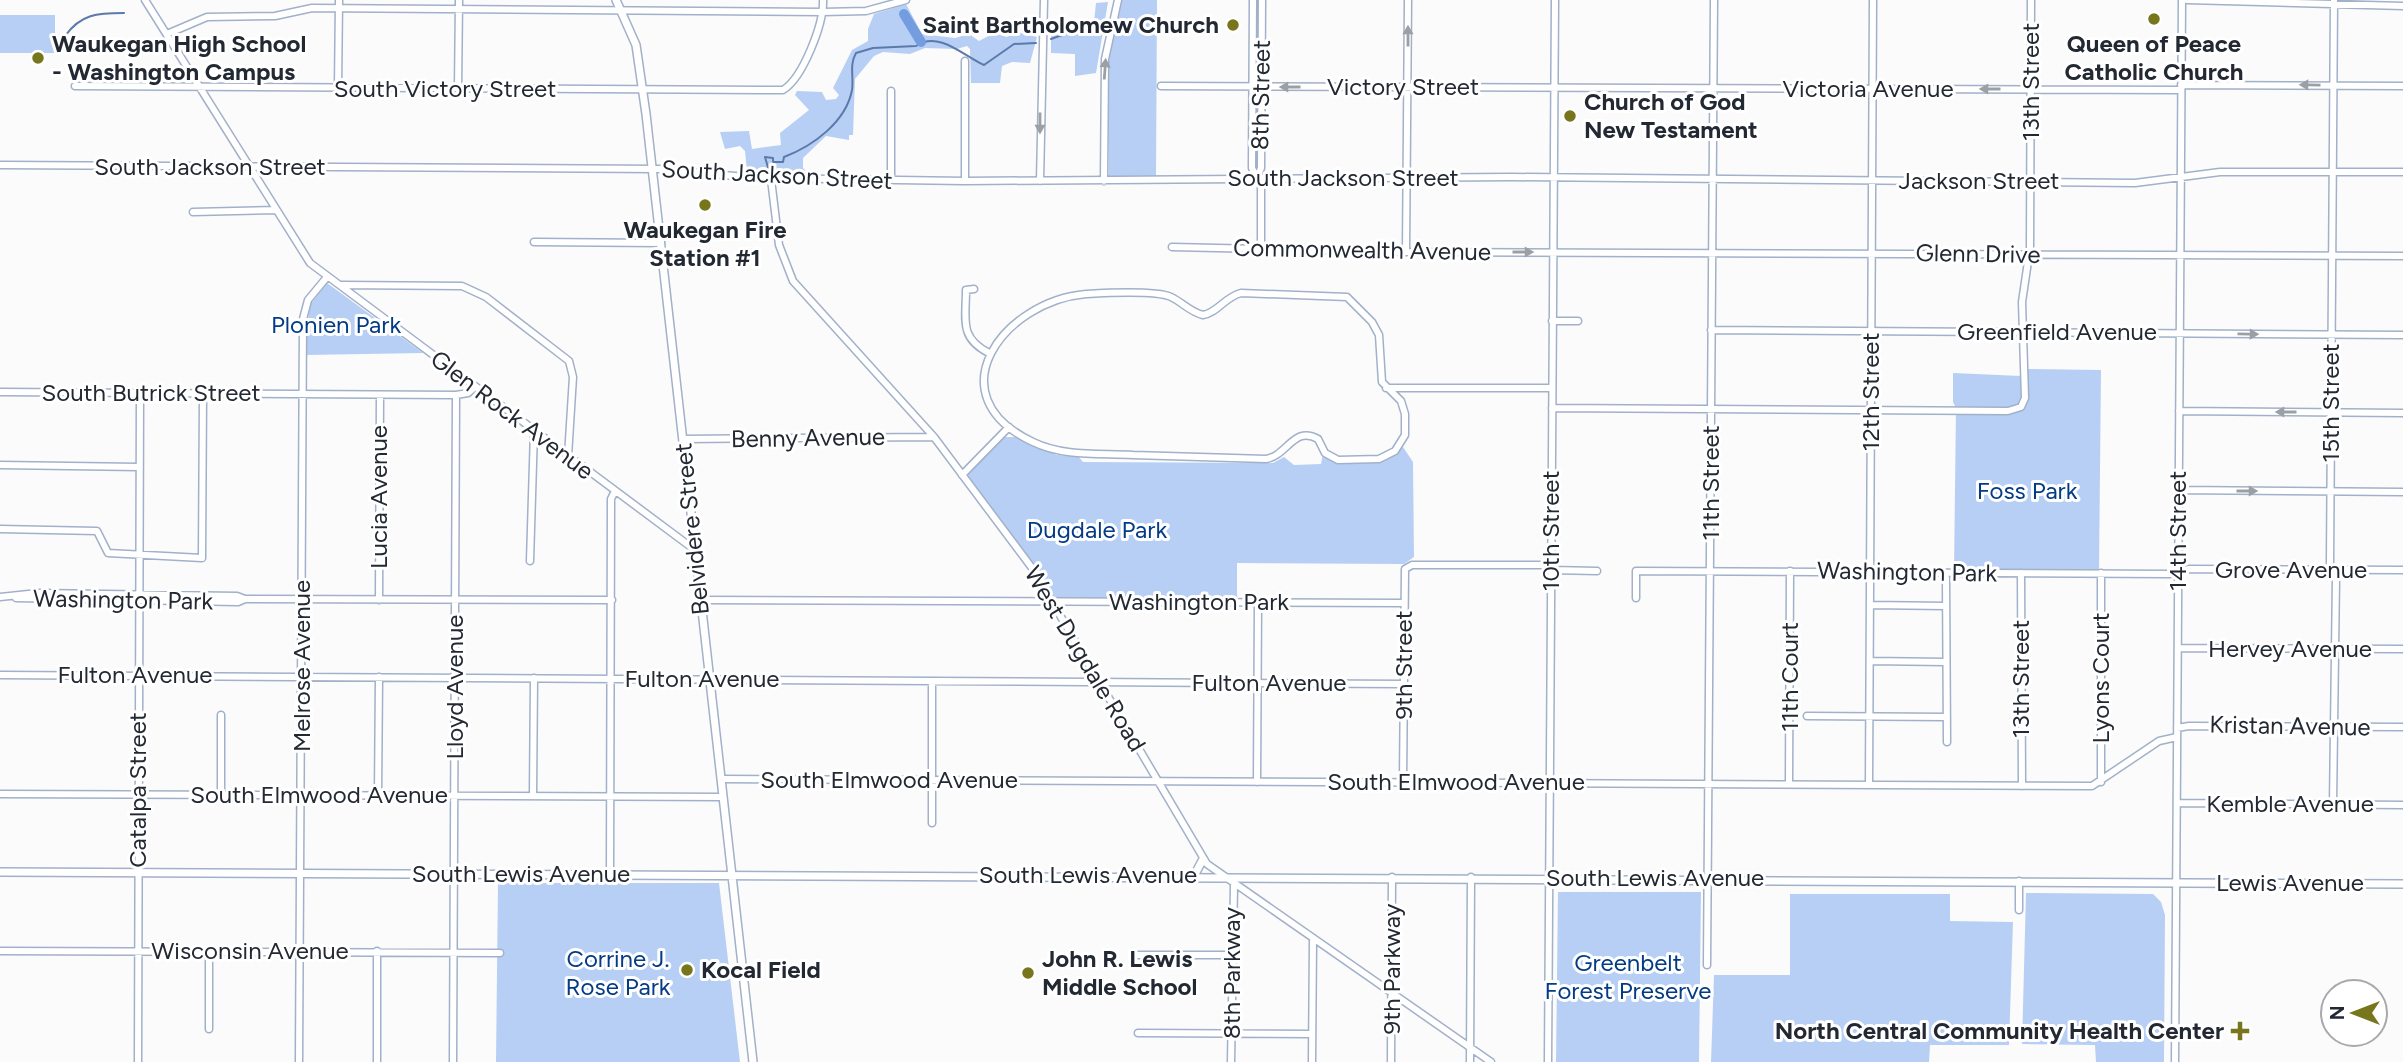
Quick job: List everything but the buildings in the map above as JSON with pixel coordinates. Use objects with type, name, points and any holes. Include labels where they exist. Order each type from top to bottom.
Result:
[{"type":"main road","name":"Belvidere Street","points":[[616,0],[636,45],[642,90],[753,1062]]},
{"type":"main road","points":[[1194,876],[1203,859]]},
{"type":"main road","name":"South Lewis Avenue","points":[[0,872],[1549,877],[2176,882]]},
{"type":"main road","name":"Lewis Avenue","points":[[2176,882],[2403,884]]},
{"type":"street","name":"Glen Rock Avenue","points":[[145,0],[309,261],[695,550]]},
{"type":"street","points":[[338,88],[339,0]]},
{"type":"street","points":[[458,89],[459,0]]},
{"type":"street","points":[[823,0],[823,12]]},
{"type":"street","points":[[167,34],[207,17],[275,16],[298,10],[339,8],[823,12],[866,11],[906,0]]},
{"type":"street","points":[[1040,181],[1044,0]]},
{"type":"street","points":[[1104,181],[1105,60],[1118,0]]},
{"type":"street","name":"8th Street","points":[[1253,0],[1252,168],[1259,178]]},
{"type":"street","name":"8th Street","points":[[1261,248],[1259,178],[1262,0]]},
{"type":"street","points":[[1406,252],[1408,0]]},
{"type":"street","name":"10th Street","points":[[1548,1062],[1555,0]]},
{"type":"street","name":"11th Street","points":[[1707,965],[1714,0]]},
{"type":"street","name":"12th Street","points":[[1869,784],[1872,0]]},
{"type":"street","name":"13th Street","points":[[1871,410],[2014,410],[2021,407],[2025,398],[2023,289],[2029,255],[2031,0]]},
{"type":"street","points":[[2184,0],[2403,6]]},
{"type":"street","name":"14th Street","points":[[2175,1062],[2181,88],[2184,0]]},
{"type":"street","name":"15th Street","points":[[2333,805],[2334,650],[2330,491],[2334,3]]},
{"type":"street","name":"South Victory Street","points":[[75,86],[783,90],[793,81],[801,66],[823,12]]},
{"type":"street","points":[[965,61],[965,181]]},
{"type":"street","points":[[1161,86],[1252,87]]},
{"type":"street","name":"Victoria Avenue","points":[[1554,87],[2031,90],[2403,86]]},
{"type":"street","name":"Victory Street","points":[[1252,87],[1554,87]]},
{"type":"street","points":[[891,90],[891,180]]},
{"type":"street","name":"South Jackson Street","points":[[0,166],[652,169],[771,179],[965,181],[1553,178]]},
{"type":"street","name":"Jackson Street","points":[[1553,178],[2135,183],[2220,172],[2403,172]]},
{"type":"street","name":"West Dugdale Road","points":[[771,179],[779,246],[793,281],[934,437],[1032,568],[1203,859],[1221,876],[1491,1062]]},
{"type":"street","points":[[193,212],[276,209]]},
{"type":"street","points":[[534,242],[661,243]]},
{"type":"street","name":"Commonwealth Avenue","points":[[1171,247],[1553,252]]},
{"type":"street","name":"Glenn Drive","points":[[1553,252],[2403,256]]},
{"type":"street","name":"Melrose Avenue","points":[[299,1062],[303,311],[327,277]]},
{"type":"street","points":[[340,285],[462,286],[486,297],[569,361],[573,377],[571,450],[568,456]]},
{"type":"street","points":[[974,289],[966,290],[966,329],[974,345],[989,353]]},
{"type":"street","points":[[1241,293],[1340,295],[1356,304],[1379,335],[1382,345],[1380,373],[1386,388],[1401,401],[1405,414],[1405,435],[1395,451],[1378,458],[1338,460],[1325,453],[1318,439],[1305,435],[1292,439],[1275,458],[1266,459],[1068,452],[1033,443],[1009,427],[992,410],[983,391],[989,353],[1003,336],[1034,310],[1062,298],[1085,294],[1161,295],[1203,315],[1209,314],[1230,296],[1241,293]]},
{"type":"street","points":[[1552,321],[1578,321]]},
{"type":"street","name":"Greenfield Avenue","points":[[1712,330],[2403,335]]},
{"type":"street","points":[[456,396],[468,393],[475,387]]},
{"type":"street","points":[[1386,388],[1552,388]]},
{"type":"street","name":"South Butrick Street","points":[[0,392],[456,396]]},
{"type":"street","name":"Catalpa Street","points":[[138,1062],[140,393]]},
{"type":"street","points":[[0,526],[97,531],[108,553],[202,558],[203,393]]},
{"type":"street","name":"Lucia Avenue","points":[[379,600],[380,395]]},
{"type":"street","name":"Lloyd Avenue","points":[[453,1062],[456,396]]},
{"type":"street","points":[[1552,408],[1871,410]]},
{"type":"street","points":[[2179,411],[2403,413]]},
{"type":"street","points":[[962,475],[1009,427]]},
{"type":"street","points":[[530,561],[534,431]]},
{"type":"street","name":"Benny Avenue","points":[[683,439],[934,437]]},
{"type":"street","points":[[0,465],[139,467]]},
{"type":"street","points":[[2178,490],[2403,492]]},
{"type":"street","points":[[610,874],[611,499],[615,491]]},
{"type":"street","name":"9th Street","points":[[1403,782],[1405,569],[1412,565],[1551,567]]},
{"type":"street","points":[[1551,567],[1597,571]]},
{"type":"street","name":"Grove Avenue","points":[[2179,571],[2403,570]]},
{"type":"street","name":"Washington Park","points":[[1636,598],[1636,571],[2179,571]]},
{"type":"street","name":"11th Court","points":[[1789,783],[1790,571]]},
{"type":"street","name":"13th Street","points":[[2021,573],[2022,786]]},
{"type":"street","name":"Lyons Court","points":[[2101,573],[2101,782]]},
{"type":"street","points":[[1946,578],[1947,742]]},
{"type":"street","name":"Washington Park","points":[[0,597],[38,600],[237,596],[244,599],[302,600],[612,600]]},
{"type":"street","name":"Washington Park","points":[[700,600],[1404,603]]},
{"type":"street","points":[[1257,782],[1258,603]]},
{"type":"street","points":[[1870,605],[1945,606]]},
{"type":"street","name":"Hervey Avenue","points":[[2178,648],[2403,649]]},
{"type":"street","points":[[1870,661],[1946,662]]},
{"type":"street","name":"Fulton Avenue","points":[[0,674],[1404,684]]},
{"type":"street","points":[[378,796],[379,677]]},
{"type":"street","points":[[533,796],[534,678]]},
{"type":"street","points":[[932,681],[932,823]]},
{"type":"street","points":[[221,715],[221,795]]},
{"type":"street","points":[[1807,716],[1947,717]]},
{"type":"street","name":"Kristan Avenue","points":[[2177,728],[2403,727]]},
{"type":"street","name":"South Elmwood Avenue","points":[[721,779],[2092,786],[2159,741],[2177,737]]},
{"type":"street","name":"South Elmwood Avenue","points":[[0,794],[723,797]]},
{"type":"street","name":"Kemble Avenue","points":[[2177,803],[2403,805]]},
{"type":"street","name":"9th Parkway","points":[[1391,1062],[1392,877]]},
{"type":"street","points":[[1470,1062],[1471,877]]},
{"type":"street","points":[[2019,881],[2019,910]]},
{"type":"street","name":"8th Parkway","points":[[1231,1062],[1234,885]]},
{"type":"street","points":[[1312,1062],[1313,940]]},
{"type":"street","name":"Wisconsin Avenue","points":[[0,951],[500,953]]},
{"type":"street","points":[[209,951],[209,1029]]},
{"type":"street","points":[[377,951],[377,1062]]},
{"type":"street","points":[[1135,955],[1231,955]]},
{"type":"street","points":[[1138,1033],[1312,1034]]},
{"type":"green space","points":[[1122,0],[1157,0],[1156,176],[1109,177],[1108,60]]},
{"type":"green space","points":[[1108,2],[1096,73],[1075,76],[1075,54],[1051,53],[1051,21],[1060,22],[1060,34],[1088,33],[1094,22],[1096,3]]},
{"type":"green space","points":[[906,4],[922,34],[955,38],[969,34],[979,41],[994,33],[1007,37],[1013,31],[1037,37],[1030,63],[1012,62],[1002,66],[1000,83],[971,83],[970,49],[967,46],[957,49],[925,48],[910,54],[883,52],[874,56],[855,79],[853,135],[849,135],[849,140],[826,136],[803,158],[803,168],[807,172],[747,171],[745,151],[740,146],[725,149],[720,132],[749,131],[752,149],[781,145],[780,133],[809,110],[795,95],[797,91],[822,92],[826,100],[836,99],[839,95],[833,88],[852,50],[868,41],[868,29],[874,14]]},
{"type":"green space","points":[[0,15],[55,15],[55,53],[0,53]]},
{"type":"green space","name":"Plonien Park","points":[[327,283],[423,353],[306,355],[309,306]]},
{"type":"green space","name":"Foss Park","points":[[2027,369],[2101,370],[2099,571],[1954,570],[1956,408],[1953,402],[1953,373],[2021,376]]},
{"type":"green space","name":"Dugdale Park","points":[[1005,437],[1016,437],[1057,455],[1078,456],[1083,462],[1273,463],[1284,457],[1294,465],[1321,464],[1323,453],[1343,461],[1364,463],[1394,454],[1403,447],[1413,462],[1414,557],[1404,564],[1237,563],[1237,598],[1054,598],[965,475]]},
{"type":"green space","name":"Corrine J. Rose Park","points":[[498,883],[719,883],[740,1062],[496,1062]]},
{"type":"green space","name":"Greenbelt Forest Preserve","points":[[1558,892],[1701,892],[1699,1062],[1556,1062]]},
{"type":"green space","points":[[2026,893],[2153,894],[2161,902],[2165,915],[2164,1062],[2096,1062],[2095,1045],[2022,1044]]},
{"type":"green space","points":[[1790,894],[1950,894],[1950,921],[2013,922],[2009,1045],[1930,1045],[1929,1062],[1711,1062],[1714,975],[1790,975]]},
{"type":"waterway","points":[[65,36],[77,23],[90,16],[124,13]]},
{"type":"waterway","points":[[904,14],[921,42]]},
{"type":"waterway","points":[[1051,39],[1065,34],[1097,33]]},
{"type":"waterway","points":[[769,171],[765,157],[773,158],[773,162],[783,162],[784,157],[827,131],[843,112],[852,90],[852,67],[856,53],[873,48],[916,46],[934,41],[952,46],[984,65],[1014,44],[1036,43]]},
{"type":"place","name":"Queen of Peace Catholic Church","points":[[2154,19]]},
{"type":"place","name":"Saint Bartholomew Church","points":[[1233,25]]},
{"type":"place","name":"Waukegan High School - Washington Campus","points":[[38,58]]},
{"type":"place","name":"Church of God New Testament","points":[[1570,116]]},
{"type":"place","name":"Waukegan Fire Station #1","points":[[705,205]]},
{"type":"place","name":"Kocal Field","points":[[687,970]]},
{"type":"place","name":"John R. Lewis Middle School","points":[[1028,973]]},
{"type":"place","name":"North Central Community Health Center","points":[[2240,1031]]}]
